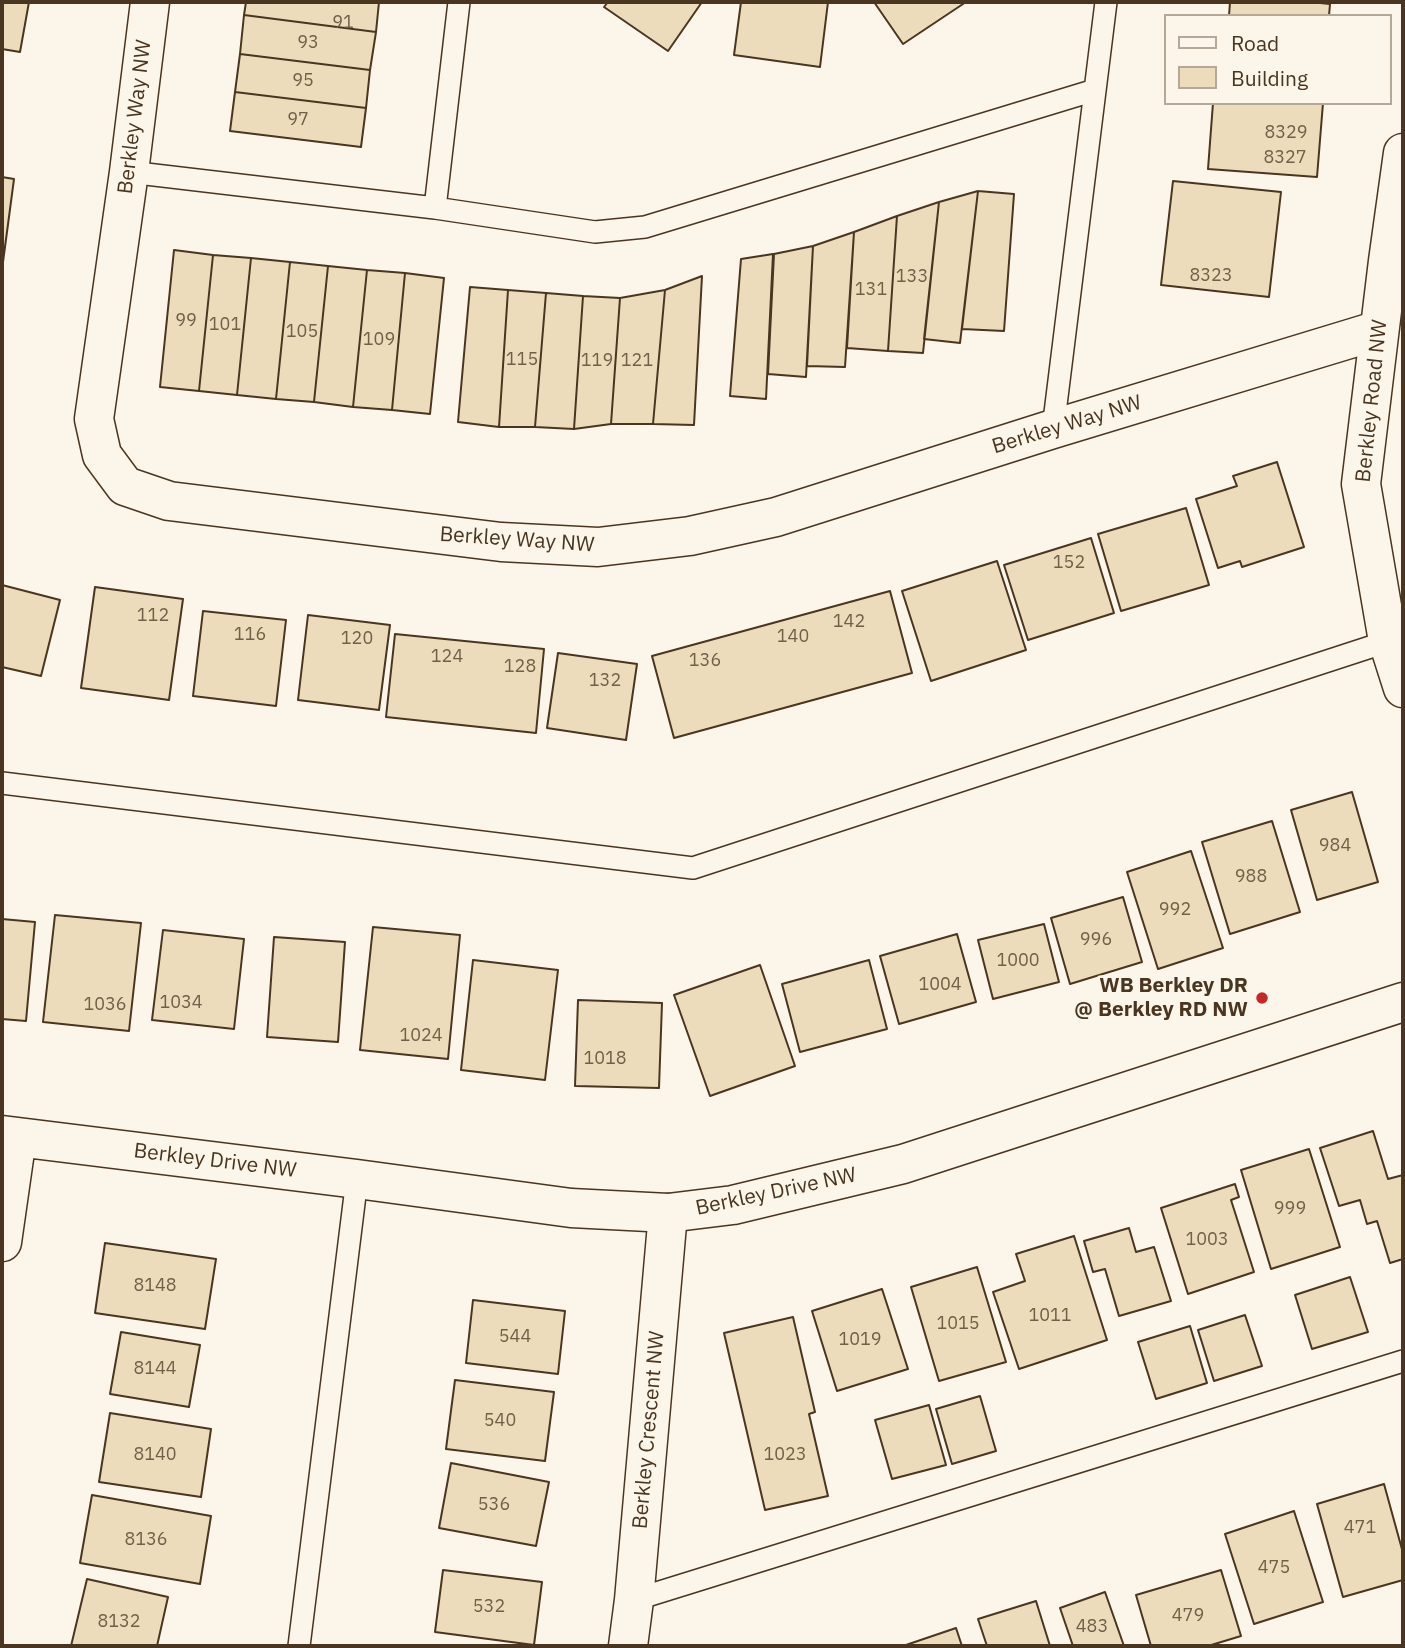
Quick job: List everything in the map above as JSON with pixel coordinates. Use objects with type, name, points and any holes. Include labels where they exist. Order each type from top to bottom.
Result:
[{"type":"street","name":"Berkley Way NW","points":[[150,2],[94,419],[102,455],[125,486],[169,502],[500,542],[598,547],[690,536],[776,517],[1053,429],[1380,330]]},
{"type":"street","name":"Berkley Road NW","points":[[1403,153],[1361,484],[1396,639],[1403,688]]},
{"type":"street","name":"Berkley Drive NW","points":[[9,1136],[571,1208],[667,1213],[733,1205],[903,1164],[1403,1002]]},
{"type":"street","points":[[2,1242],[9,1136]]},
{"type":"street","name":"Berkley Crescent NW","points":[[628,1646],[667,1213]]},
{"type":"lane","points":[[435,208],[459,2]]},
{"type":"lane","points":[[1053,429],[1106,2]]},
{"type":"lane","points":[[129,172],[435,208],[594,232],[645,227],[1095,90]]},
{"type":"lane","points":[[2,783],[693,868],[1396,639]]},
{"type":"lane","points":[[299,1646],[357,1179]]},
{"type":"lane","points":[[634,1600],[1403,1361]]},
{"type":"building","points":[[2,2],[29,2],[20,52],[2,49]]},
{"type":"building","points":[[246,2],[379,2],[376,32],[244,15]]},
{"type":"building","points":[[608,2],[702,2],[668,51],[604,7]]},
{"type":"building","points":[[741,2],[828,2],[820,67],[734,55]]},
{"type":"building","points":[[874,2],[966,2],[903,44]]},
{"type":"building","points":[[1230,2],[1330,4],[1329,14],[1229,14]]},
{"type":"building","points":[[244,15],[376,32],[370,70],[240,54]]},
{"type":"building","points":[[240,54],[370,70],[366,108],[235,92]]},
{"type":"building","points":[[235,92],[366,108],[361,147],[230,131]]},
{"type":"building","points":[[1213,105],[1323,105],[1317,177],[1208,169]]},
{"type":"building","points":[[2,177],[14,179],[3,262],[2,262]]},
{"type":"building","points":[[1173,181],[1281,192],[1269,297],[1161,285]]},
{"type":"building","points":[[978,191],[1014,194],[1004,331],[962,329]]},
{"type":"building","points":[[978,191],[960,343],[924,339],[939,202]]},
{"type":"building","points":[[939,202],[923,353],[888,351],[897,216]]},
{"type":"building","points":[[897,216],[888,351],[847,348],[854,232]]},
{"type":"building","points":[[854,232],[845,367],[807,366],[813,246]]},
{"type":"building","points":[[813,246],[806,377],[768,374],[774,254]]},
{"type":"building","points":[[174,250],[213,255],[199,391],[160,387]]},
{"type":"building","points":[[773,254],[766,399],[730,396],[741,259]]},
{"type":"building","points":[[213,255],[251,258],[237,395],[199,391]]},
{"type":"building","points":[[251,258],[290,262],[276,399],[237,395]]},
{"type":"building","points":[[290,262],[328,266],[314,402],[276,399]]},
{"type":"building","points":[[328,266],[367,270],[353,407],[314,402]]},
{"type":"building","points":[[367,270],[405,273],[392,410],[353,407]]},
{"type":"building","points":[[405,273],[444,278],[430,414],[392,410]]},
{"type":"building","points":[[702,276],[694,425],[653,424],[665,290]]},
{"type":"building","points":[[470,287],[508,290],[499,427],[458,422]]},
{"type":"building","points":[[508,290],[546,293],[535,427],[499,427]]},
{"type":"building","points":[[665,290],[653,424],[611,424],[620,298]]},
{"type":"building","points":[[546,293],[583,296],[574,429],[535,427]]},
{"type":"building","points":[[583,296],[620,298],[611,424],[574,429]]},
{"type":"building","points":[[1277,462],[1304,547],[1242,567],[1240,561],[1218,568],[1196,499],[1237,486],[1233,476]]},
{"type":"building","points":[[1186,508],[1209,585],[1121,611],[1098,534]]},
{"type":"building","points":[[1091,538],[1114,613],[1028,640],[1004,565]]},
{"type":"building","points":[[997,561],[1026,650],[931,681],[902,591]]},
{"type":"building","points":[[2,585],[60,600],[41,676],[2,667]]},
{"type":"building","points":[[95,587],[183,599],[169,700],[81,688]]},
{"type":"building","points":[[890,591],[912,673],[674,738],[652,656]]},
{"type":"building","points":[[203,611],[286,620],[276,706],[193,696]]},
{"type":"building","points":[[308,615],[390,625],[379,710],[298,700]]},
{"type":"building","points":[[395,634],[544,649],[536,733],[386,717]]},
{"type":"building","points":[[558,653],[637,664],[626,740],[547,728]]},
{"type":"building","points":[[1352,792],[1378,882],[1317,900],[1291,810]]},
{"type":"building","points":[[1272,821],[1300,912],[1230,934],[1202,842]]},
{"type":"building","points":[[1191,851],[1223,948],[1158,969],[1127,872]]},
{"type":"building","points":[[1123,897],[1142,962],[1070,984],[1051,918]]},
{"type":"building","points":[[55,915],[141,923],[129,1031],[43,1022]]},
{"type":"building","points":[[2,919],[35,922],[26,1021],[2,1019]]},
{"type":"building","points":[[1044,924],[1059,982],[993,999],[978,940]]},
{"type":"building","points":[[373,927],[460,935],[448,1059],[360,1050]]},
{"type":"building","points":[[163,930],[244,939],[234,1029],[152,1020]]},
{"type":"building","points":[[957,934],[976,1002],[899,1024],[880,956]]},
{"type":"building","points":[[274,937],[345,942],[338,1042],[267,1037]]},
{"type":"building","points":[[473,960],[558,970],[545,1080],[461,1070]]},
{"type":"building","points":[[869,960],[887,1029],[800,1052],[782,984]]},
{"type":"building","points":[[760,965],[795,1066],[710,1096],[674,995]]},
{"type":"building","points":[[578,1000],[662,1003],[659,1088],[575,1086]]},
{"type":"building","points":[[1373,1131],[1388,1179],[1403,1175],[1403,1259],[1390,1263],[1377,1221],[1367,1224],[1360,1200],[1339,1206],[1320,1148]]},
{"type":"building","points":[[1309,1149],[1340,1247],[1271,1269],[1241,1170]]},
{"type":"building","points":[[1235,1184],[1239,1197],[1231,1200],[1254,1272],[1188,1294],[1161,1208]]},
{"type":"building","points":[[1129,1228],[1136,1252],[1154,1247],[1171,1301],[1119,1316],[1105,1269],[1093,1272],[1084,1241]]},
{"type":"building","points":[[1074,1236],[1107,1340],[1019,1369],[993,1292],[1025,1281],[1016,1254]]},
{"type":"building","points":[[105,1243],[216,1259],[205,1329],[95,1313]]},
{"type":"building","points":[[977,1267],[1006,1362],[939,1381],[911,1287]]},
{"type":"building","points":[[1350,1277],[1368,1332],[1312,1349],[1295,1295]]},
{"type":"building","points":[[882,1289],[908,1369],[837,1391],[812,1311]]},
{"type":"building","points":[[473,1300],[565,1311],[558,1374],[466,1363]]},
{"type":"building","points":[[1245,1315],[1262,1366],[1214,1381],[1198,1330]]},
{"type":"building","points":[[793,1317],[815,1412],[809,1414],[828,1496],[765,1510],[724,1333]]},
{"type":"building","points":[[1190,1326],[1207,1383],[1156,1399],[1138,1342]]},
{"type":"building","points":[[121,1332],[200,1345],[189,1407],[110,1394]]},
{"type":"building","points":[[455,1380],[554,1392],[545,1461],[446,1449]]},
{"type":"building","points":[[980,1396],[996,1451],[952,1464],[936,1409]]},
{"type":"building","points":[[929,1405],[946,1465],[892,1479],[875,1420]]},
{"type":"building","points":[[110,1413],[211,1429],[201,1497],[99,1482]]},
{"type":"building","points":[[451,1463],[549,1482],[536,1546],[439,1528]]},
{"type":"building","points":[[1384,1484],[1403,1553],[1403,1580],[1343,1597],[1317,1504]]},
{"type":"building","points":[[92,1495],[211,1516],[200,1584],[80,1563]]},
{"type":"building","points":[[1294,1511],[1323,1602],[1254,1624],[1225,1534]]},
{"type":"building","points":[[443,1570],[542,1582],[534,1645],[435,1632]]},
{"type":"building","points":[[1221,1570],[1241,1636],[1208,1646],[1151,1646],[1136,1595]]},
{"type":"building","points":[[87,1579],[168,1597],[157,1646],[71,1646]]},
{"type":"building","points":[[1105,1592],[1124,1646],[1073,1646],[1060,1608]]},
{"type":"building","points":[[1036,1601],[1050,1646],[987,1646],[978,1619]]},
{"type":"building","points":[[956,1628],[962,1646],[903,1646]]},
{"type":"place","name":"WB Berkley DR @ Berkley RD NW","points":[[1262,998]]}]
